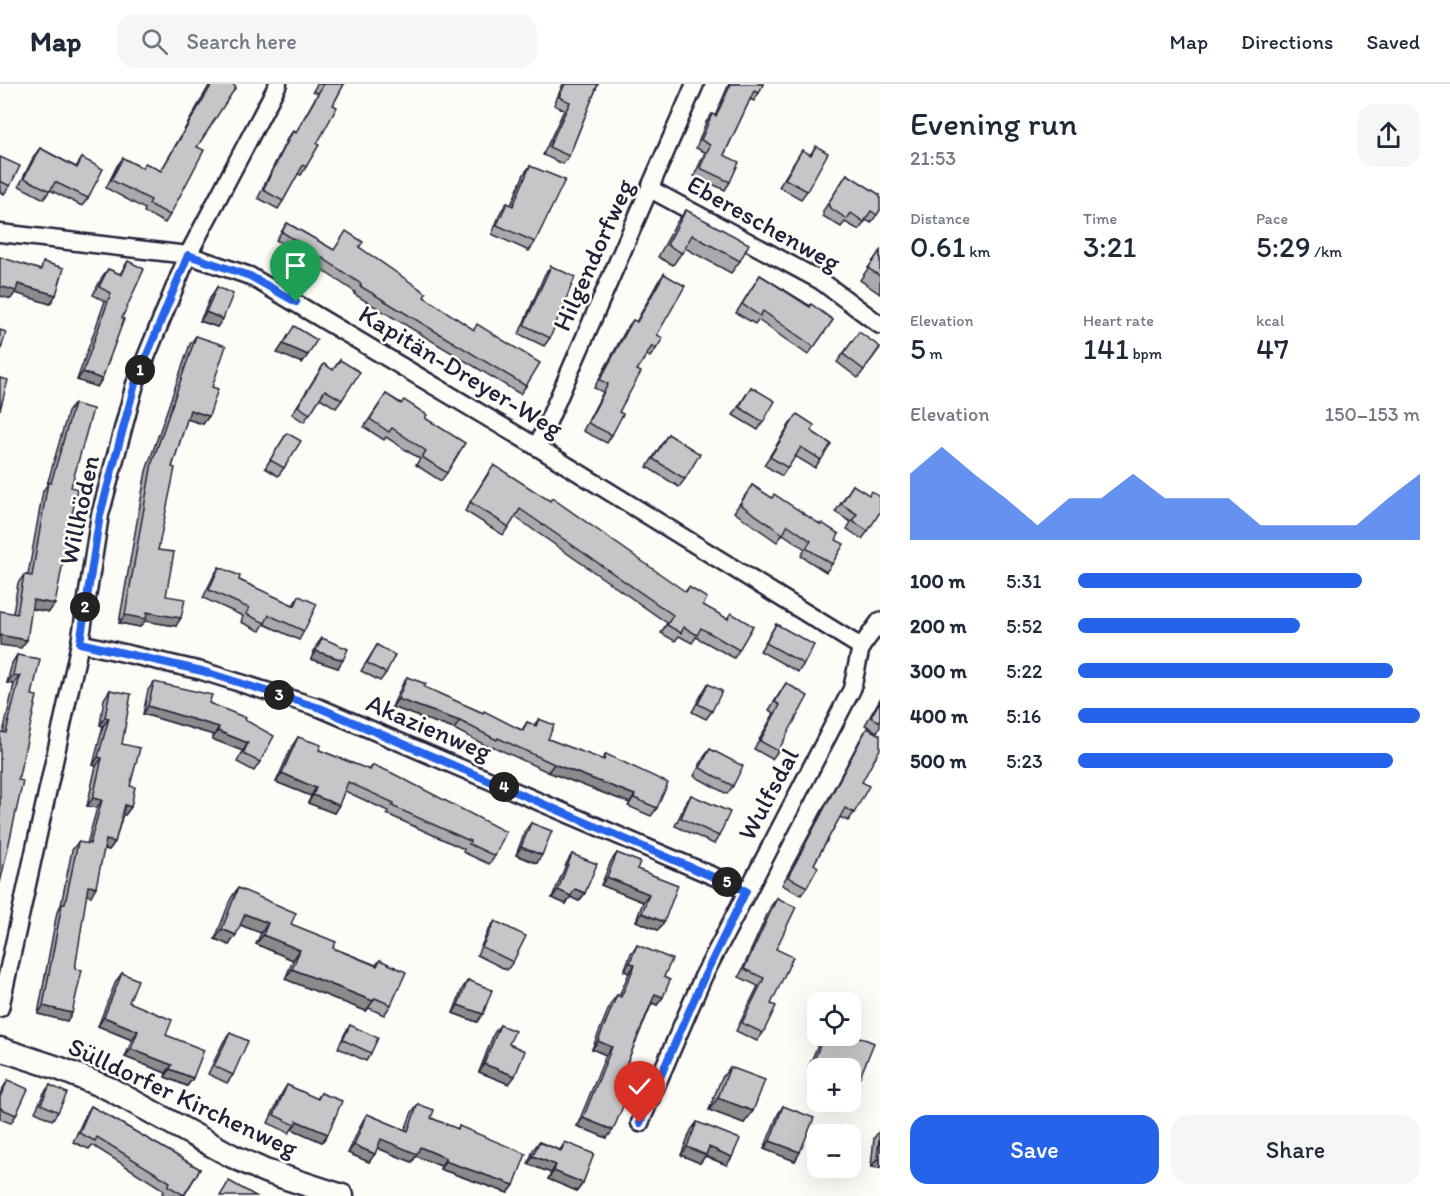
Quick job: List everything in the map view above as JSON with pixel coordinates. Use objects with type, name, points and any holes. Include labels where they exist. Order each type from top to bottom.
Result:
[{"type":"street","name":"Willhöden","points":[[0,1008],[80,643],[100,515],[135,384],[188,255],[278,84]]},
{"type":"street","name":"Hilgendorfweg","points":[[537,447],[695,84]]},
{"type":"street","name":"Ebereschenweg","points":[[650,189],[821,280],[880,325]]},
{"type":"street","name":"Kapitän-Dreyer-Weg","points":[[0,233],[188,255],[250,276],[537,447],[861,646]]},
{"type":"street","name":"Wulfsdal","points":[[640,1123],[704,977],[746,891],[852,689],[861,646],[880,621]]},
{"type":"street","name":"Akazienweg","points":[[80,643],[202,671],[320,708],[746,891]]},
{"type":"street","name":"Sülldorfer Kirchenweg","points":[[0,1049],[58,1068],[110,1089],[256,1167],[342,1196]]},
{"type":"building","points":[[212,84],[232,84],[236,87],[197,147],[204,150],[170,215],[149,204],[151,200],[111,180],[123,158],[142,168],[145,163],[161,171]]},
{"type":"building","points":[[321,84],[344,84],[333,105],[337,107],[317,144],[319,145],[306,167],[303,165],[283,201],[263,190],[293,131],[296,133],[323,85]]},
{"type":"building","points":[[565,84],[598,84],[569,156],[549,147],[570,102],[559,97]]},
{"type":"building","points":[[731,84],[763,84],[759,93],[754,91],[724,155],[739,162],[730,182],[700,168],[710,145],[701,140],[712,114],[716,116]]},
{"type":"building","points":[[816,146],[828,153],[807,191],[785,179],[802,150],[811,155]]},
{"type":"building","points":[[40,148],[77,168],[82,158],[103,169],[88,198],[55,182],[50,191],[24,178]]},
{"type":"building","points":[[0,157],[20,166],[10,186],[0,181]]},
{"type":"building","points":[[530,166],[565,180],[535,242],[497,225],[507,203],[513,206]]},
{"type":"building","points":[[847,174],[880,195],[880,210],[877,215],[871,211],[864,222],[851,213],[847,219],[829,207],[829,202]]},
{"type":"building","points":[[686,210],[749,244],[740,261],[692,235],[682,253],[667,245]]},
{"type":"building","points":[[287,223],[334,250],[346,231],[363,242],[359,247],[426,293],[424,297],[474,330],[477,324],[540,363],[526,386],[360,286],[361,284],[312,251],[308,258],[293,249],[298,242],[282,232]]},
{"type":"building","points":[[880,251],[880,276],[868,268]]},
{"type":"building","points":[[0,257],[41,270],[43,262],[64,268],[56,295],[18,284],[16,291],[0,286]]},
{"type":"building","points":[[128,261],[144,269],[122,318],[124,319],[102,379],[83,372],[111,293],[99,287],[108,269],[122,275]]},
{"type":"building","points":[[551,266],[575,277],[550,338],[524,325]]},
{"type":"building","points":[[664,274],[685,286],[657,335],[663,338],[656,349],[652,346],[637,370],[641,372],[619,412],[623,414],[612,435],[588,423],[608,384],[600,380],[633,320],[637,322]]},
{"type":"building","points":[[760,275],[810,307],[811,304],[833,320],[814,347],[763,311],[760,316],[742,304]]},
{"type":"building","points":[[217,287],[233,294],[223,319],[206,312]]},
{"type":"building","points":[[294,326],[317,340],[308,355],[283,344]]},
{"type":"building","points":[[0,330],[6,332],[0,353]]},
{"type":"building","points":[[859,332],[880,347],[864,370],[843,354]]},
{"type":"building","points":[[196,336],[226,346],[212,387],[218,389],[209,416],[190,410],[172,467],[175,468],[158,550],[174,552],[166,596],[185,599],[181,618],[147,612],[146,619],[125,615],[152,463]]},
{"type":"building","points":[[340,360],[360,372],[342,400],[325,390],[310,414],[298,406],[324,364],[333,370]]},
{"type":"building","points":[[0,378],[8,380],[0,410]]},
{"type":"building","points":[[751,387],[775,401],[763,422],[739,407]]},
{"type":"building","points":[[386,394],[401,404],[404,400],[427,415],[425,418],[465,443],[447,473],[422,457],[426,451],[392,428],[389,432],[370,419]]},
{"type":"building","points":[[74,404],[93,409],[71,487],[77,489],[55,604],[33,600],[27,640],[0,635],[0,611],[17,614],[24,575],[32,576],[48,482],[51,483]]},
{"type":"building","points":[[797,414],[814,425],[811,431],[831,444],[821,460],[801,447],[788,468],[770,457]]},
{"type":"building","points":[[287,433],[301,441],[284,468],[270,460]]},
{"type":"building","points":[[668,434],[700,454],[685,479],[653,459]]},
{"type":"building","points":[[494,465],[550,501],[552,498],[686,592],[689,587],[707,598],[703,605],[728,619],[731,613],[753,626],[739,650],[701,628],[697,635],[684,627],[681,633],[667,625],[673,615],[520,509],[509,527],[470,502]]},
{"type":"building","points":[[752,485],[772,498],[774,494],[839,534],[836,540],[844,544],[832,564],[806,548],[811,541],[788,525],[783,534],[740,504]]},
{"type":"building","points":[[853,485],[869,495],[871,491],[880,497],[880,512],[868,531],[852,521],[857,514],[841,504]]},
{"type":"building","points":[[219,567],[240,576],[239,580],[295,606],[299,596],[317,604],[304,631],[269,615],[265,623],[246,614],[249,608],[209,590]]},
{"type":"building","points":[[776,624],[814,645],[804,664],[766,643]]},
{"type":"building","points":[[322,638],[348,649],[343,660],[316,651]]},
{"type":"building","points":[[377,645],[395,655],[386,673],[367,663]]},
{"type":"building","points":[[17,655],[40,659],[32,695],[37,696],[18,780],[23,781],[0,883],[0,732],[6,733],[20,676],[13,675]]},
{"type":"building","points":[[407,677],[426,684],[424,687],[483,713],[484,711],[523,731],[527,722],[536,726],[539,719],[554,725],[548,739],[604,760],[606,754],[668,783],[657,808],[634,798],[635,795],[554,764],[498,738],[497,740],[460,721],[398,699]]},
{"type":"building","points":[[154,682],[212,695],[209,703],[246,718],[245,720],[274,736],[260,762],[243,754],[248,743],[218,731],[219,727],[148,706]]},
{"type":"building","points":[[786,683],[808,696],[778,751],[760,741],[780,705],[775,702]]},
{"type":"building","points":[[708,684],[722,691],[712,711],[698,704]]},
{"type":"building","points":[[110,690],[131,694],[122,744],[140,748],[130,786],[135,787],[131,807],[125,805],[115,842],[106,840],[96,887],[88,886],[75,969],[82,970],[72,1013],[43,1006],[62,904],[65,904],[78,842],[90,844],[102,800],[93,798],[102,758],[98,757],[109,718],[105,717]]},
{"type":"building","points":[[880,701],[880,722],[871,717]]},
{"type":"building","points":[[867,728],[880,735],[880,749],[862,782],[869,786],[854,813],[845,808],[814,864],[818,867],[807,887],[788,877]]},
{"type":"building","points":[[298,737],[321,745],[319,750],[370,770],[373,765],[390,772],[506,832],[495,856],[469,844],[470,841],[392,806],[394,803],[348,782],[339,805],[313,795],[316,788],[282,773]]},
{"type":"building","points":[[710,749],[743,766],[733,786],[700,768]]},
{"type":"building","points":[[691,795],[730,812],[719,836],[681,818]]},
{"type":"building","points":[[531,823],[552,831],[542,855],[521,847]]},
{"type":"building","points":[[617,853],[640,862],[637,869],[678,885],[664,922],[642,913],[649,894],[607,877]]},
{"type":"building","points":[[572,854],[597,864],[585,893],[575,889],[571,896],[558,890]]},
{"type":"building","points":[[238,888],[296,913],[291,924],[336,942],[333,948],[377,966],[380,960],[406,972],[391,1005],[375,998],[373,1001],[292,969],[300,950],[263,935],[268,923],[245,914],[236,935],[222,929]]},
{"type":"building","points":[[777,898],[796,907],[776,949],[793,957],[771,1004],[776,1006],[763,1033],[742,1023],[764,978],[744,969]]},
{"type":"building","points":[[495,921],[526,936],[513,962],[482,947]]},
{"type":"building","points":[[637,945],[672,959],[664,977],[670,980],[663,997],[655,994],[624,1070],[636,1075],[613,1130],[583,1118],[612,1047],[598,1041],[617,995],[621,997],[635,965],[630,962]]},
{"type":"building","points":[[122,973],[138,980],[129,1002],[172,1020],[166,1035],[204,1050],[193,1078],[170,1069],[172,1065],[131,1049],[138,1031],[104,1017]]},
{"type":"building","points":[[468,980],[492,990],[483,1014],[458,1005]]},
{"type":"building","points":[[350,1025],[378,1038],[371,1053],[343,1040]]},
{"type":"building","points":[[500,1025],[515,1031],[509,1044],[525,1051],[515,1076],[484,1064]]},
{"type":"building","points":[[230,1033],[248,1041],[233,1075],[214,1066]]},
{"type":"building","points":[[861,1038],[874,1043],[861,1075],[861,1058],[815,1058],[820,1046],[861,1046]]},
{"type":"building","points":[[730,1067],[765,1080],[753,1111],[718,1098]]},
{"type":"building","points":[[8,1080],[28,1089],[16,1115],[0,1108],[0,1097]]},
{"type":"building","points":[[50,1085],[67,1093],[58,1112],[41,1104]]},
{"type":"building","points":[[287,1085],[318,1099],[321,1093],[342,1101],[328,1134],[297,1121],[295,1125],[274,1115]]},
{"type":"building","points":[[418,1104],[434,1110],[431,1118],[458,1129],[459,1126],[526,1154],[514,1185],[445,1161],[446,1158],[420,1147],[417,1154],[381,1139],[375,1154],[354,1145],[367,1114],[408,1131]]},
{"type":"building","points":[[91,1106],[200,1169],[184,1195],[168,1186],[170,1182],[97,1137],[95,1141],[79,1133]]},
{"type":"building","points":[[783,1106],[814,1118],[812,1124],[807,1124],[807,1135],[800,1152],[770,1141]]},
{"type":"building","points":[[697,1122],[740,1139],[732,1157],[709,1147],[706,1155],[687,1147]]},
{"type":"building","points":[[880,1130],[880,1159],[877,1159]]},
{"type":"building","points":[[539,1142],[561,1151],[565,1142],[594,1154],[583,1183],[554,1171],[556,1165],[533,1156]]},
{"type":"building","points":[[229,1181],[256,1196],[220,1196]]},
{"type":"route","points":[[296,302],[250,276],[188,255],[135,384],[100,515],[80,643],[202,671],[320,708],[746,891],[680,1029],[640,1123]]}]
